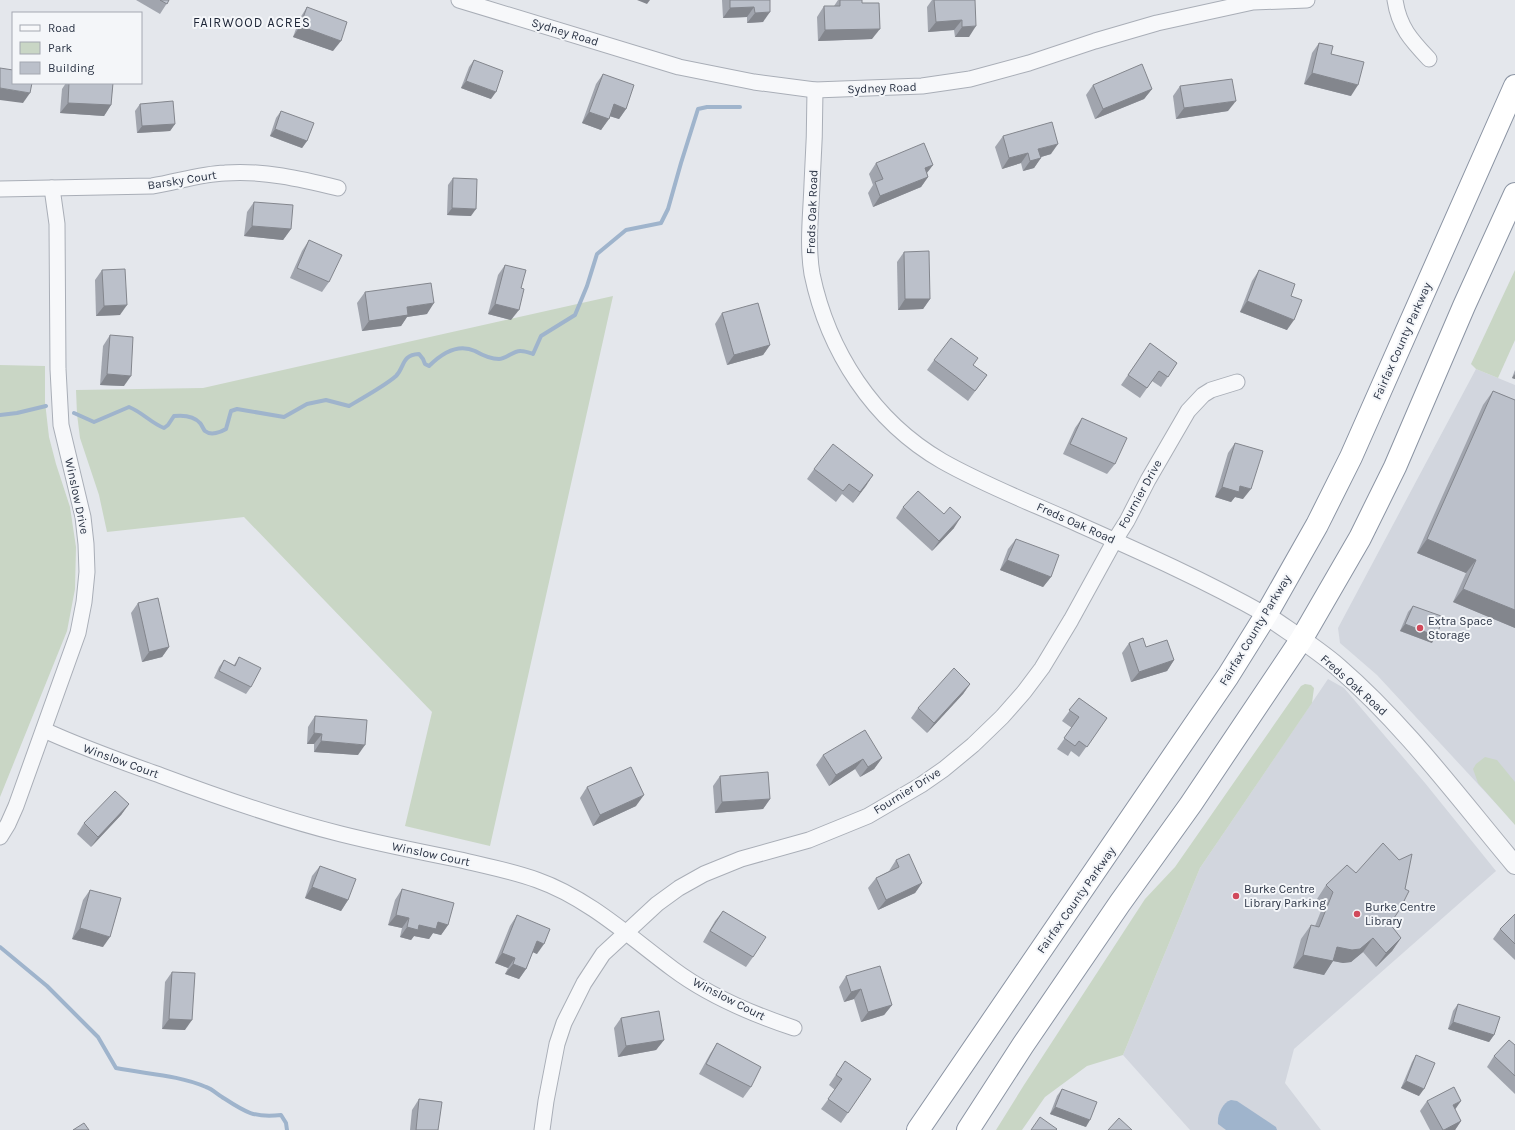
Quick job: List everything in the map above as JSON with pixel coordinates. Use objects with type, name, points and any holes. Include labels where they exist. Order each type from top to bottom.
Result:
[{"type":"highway","name":"Fairfax County Parkway","points":[[918,1130],[1228,676],[1266,615],[1317,525],[1351,458],[1511,93],[1515,80]]},
{"type":"highway","points":[[968,1130],[1023,1045],[1120,903],[1191,804],[1301,640],[1360,538],[1395,467],[1464,306],[1515,194]]},
{"type":"street","name":"Sydney Road","points":[[458,0],[679,67],[754,82],[815,90],[922,86],[970,79],[1029,63],[1095,41],[1157,23],[1253,1],[1307,0]]},
{"type":"street","points":[[1395,0],[1400,22],[1409,38],[1429,59]]},
{"type":"street","name":"Freds Oak Road","points":[[815,90],[815,137],[809,233],[812,273],[819,301],[831,334],[857,382],[871,401],[894,425],[915,442],[942,460],[993,486],[1168,564],[1266,615],[1336,665],[1372,699],[1428,758],[1515,865]]},
{"type":"street","name":"Barsky Court","points":[[0,189],[152,186],[201,175],[237,173],[287,176],[338,188]]},
{"type":"street","name":"Winslow Drive","points":[[0,837],[16,806],[78,633],[84,602],[87,572],[83,517],[61,425],[58,368],[57,224],[52,188]]},
{"type":"street","name":"Fournier Drive","points":[[542,1130],[552,1062],[564,1023],[584,983],[603,954],[656,904],[679,888],[704,874],[741,859],[809,840],[868,816],[921,785],[973,745],[1002,717],[1024,692],[1042,668],[1071,620],[1114,540],[1127,521],[1148,480],[1188,411],[1207,393],[1237,382]]},
{"type":"street","name":"Winslow Court","points":[[44,730],[76,745],[214,796],[287,820],[536,879],[557,888],[576,899],[626,933],[675,971],[706,990],[752,1012],[794,1028]]},
{"type":"shaded area","points":[[1476,369],[1515,385],[1515,824],[1377,675],[1340,643],[1338,628]]},
{"type":"shaded area","points":[[1328,679],[1344,688],[1425,783],[1496,871],[1294,1049],[1285,1083],[1321,1130],[1190,1130],[1123,1055],[1200,868]]},
{"type":"green space","points":[[1515,270],[1515,340],[1498,378],[1476,369],[1471,364]]},
{"type":"green space","points":[[613,296],[490,846],[405,826],[432,712],[244,517],[107,532],[99,495],[80,438],[76,390],[203,388]]},
{"type":"green space","points":[[0,365],[45,366],[45,402],[49,437],[70,507],[76,547],[75,589],[67,631],[0,797]]},
{"type":"green space","points":[[1305,684],[1311,685],[1314,688],[1312,703],[1200,868],[1123,1055],[1087,1066],[1045,1097],[1022,1130],[996,1130],[1145,899],[1175,867],[1301,686]]},
{"type":"green space","points":[[1485,757],[1497,760],[1515,782],[1515,825],[1478,783],[1473,769],[1476,764]]},
{"type":"water","points":[[1231,1100],[1237,1101],[1276,1127],[1277,1130],[1226,1130],[1218,1124],[1218,1117],[1225,1104]]},
{"type":"building","points":[[160,0],[169,0],[167,4]]},
{"type":"building","points":[[730,0],[770,0],[770,12],[755,13],[754,7],[730,8]]},
{"type":"building","points":[[840,0],[862,0],[862,3],[879,3],[880,29],[825,30],[824,6],[840,6]]},
{"type":"building","points":[[934,0],[975,0],[976,26],[962,27],[962,20],[936,22]]},
{"type":"building","points":[[307,7],[347,22],[341,41],[300,26]]},
{"type":"building","points":[[1319,43],[1333,46],[1331,54],[1364,62],[1358,85],[1312,73]]},
{"type":"building","points":[[474,60],[503,71],[496,92],[466,81]]},
{"type":"building","points":[[1142,64],[1152,89],[1103,109],[1093,85]]},
{"type":"building","points":[[0,68],[12,70],[12,84],[32,84],[30,93],[0,88]]},
{"type":"building","points":[[603,74],[634,85],[626,109],[614,104],[609,119],[589,112]]},
{"type":"building","points":[[1232,79],[1236,101],[1184,108],[1180,86]]},
{"type":"building","points":[[69,84],[113,84],[111,105],[68,103]]},
{"type":"building","points":[[173,101],[175,124],[142,126],[140,104]]},
{"type":"building","points":[[281,111],[314,123],[307,141],[275,129]]},
{"type":"building","points":[[1052,122],[1058,144],[1038,149],[1041,158],[1030,161],[1028,153],[1009,158],[1003,136]]},
{"type":"building","points":[[924,143],[933,165],[925,168],[928,177],[880,196],[875,182],[883,179],[876,163]]},
{"type":"building","points":[[453,178],[477,179],[476,209],[452,208]]},
{"type":"building","points":[[254,202],[293,205],[291,229],[252,226]]},
{"type":"building","points":[[309,240],[342,255],[329,282],[297,268]]},
{"type":"building","points":[[929,251],[930,299],[905,299],[904,252]]},
{"type":"building","points":[[505,265],[526,270],[521,288],[524,289],[519,310],[495,304]]},
{"type":"building","points":[[125,269],[127,305],[104,306],[102,270]]},
{"type":"building","points":[[1259,270],[1295,284],[1291,296],[1302,300],[1294,320],[1247,301]]},
{"type":"building","points":[[431,283],[434,303],[407,307],[408,315],[369,321],[365,292]]},
{"type":"building","points":[[758,303],[770,345],[734,355],[722,313]]},
{"type":"building","points":[[110,335],[133,337],[131,376],[107,374]]},
{"type":"building","points":[[951,338],[978,358],[973,365],[987,375],[975,391],[934,360]]},
{"type":"building","points":[[1150,343],[1177,363],[1168,377],[1159,371],[1147,388],[1128,375]]},
{"type":"building","points":[[1493,391],[1515,400],[1515,610],[1463,589],[1476,560],[1427,539]]},
{"type":"building","points":[[1082,418],[1127,438],[1115,464],[1070,444]]},
{"type":"building","points":[[1235,443],[1263,451],[1251,489],[1240,486],[1239,492],[1222,487]]},
{"type":"building","points":[[833,444],[873,475],[860,492],[849,484],[843,491],[814,469]]},
{"type":"building","points":[[918,491],[944,514],[950,507],[961,517],[939,541],[903,507]]},
{"type":"building","points":[[1016,539],[1059,555],[1051,577],[1007,560]]},
{"type":"building","points":[[158,598],[169,647],[149,652],[138,603]]},
{"type":"building","points":[[1413,606],[1444,617],[1436,636],[1405,624]]},
{"type":"building","points":[[1143,638],[1146,647],[1167,640],[1174,660],[1139,672],[1129,643]]},
{"type":"building","points":[[239,657],[261,668],[251,687],[219,671],[224,660],[235,666]]},
{"type":"building","points":[[954,668],[970,684],[934,723],[918,708]]},
{"type":"building","points":[[1079,698],[1107,718],[1087,747],[1079,741],[1075,746],[1064,738],[1079,717],[1069,710]]},
{"type":"building","points":[[315,716],[367,720],[365,745],[321,741],[322,734],[314,733]]},
{"type":"building","points":[[865,730],[882,758],[868,767],[863,759],[836,775],[823,755]]},
{"type":"building","points":[[631,767],[644,795],[600,815],[587,787]]},
{"type":"building","points":[[768,772],[770,799],[722,802],[720,776]]},
{"type":"building","points":[[115,791],[129,804],[98,837],[84,823]]},
{"type":"building","name":"Burke Centre Library","points":[[1383,843],[1399,860],[1412,854],[1405,889],[1409,891],[1390,924],[1401,938],[1386,953],[1373,938],[1360,949],[1352,950],[1337,947],[1333,961],[1303,955],[1311,925],[1319,927],[1333,892],[1326,885],[1347,865],[1356,873]]},
{"type":"building","points":[[909,854],[922,883],[886,900],[876,878],[899,867],[896,860]]},
{"type":"building","points":[[320,866],[356,879],[348,900],[312,887]]},
{"type":"building","points":[[402,889],[454,903],[448,925],[438,922],[436,929],[419,925],[418,930],[407,927],[409,918],[396,915]]},
{"type":"building","points":[[90,890],[121,898],[110,937],[80,928]]},
{"type":"building","points":[[723,911],[766,937],[753,957],[710,931]]},
{"type":"building","points":[[1515,914],[1515,944],[1500,929]]},
{"type":"building","points":[[517,915],[550,929],[544,944],[537,941],[526,969],[513,964],[515,958],[502,953]]},
{"type":"building","points":[[880,966],[892,1005],[868,1012],[861,989],[851,992],[846,976]]},
{"type":"building","points":[[172,972],[195,973],[192,1020],[169,1019]]},
{"type":"building","points":[[1458,1004],[1500,1017],[1494,1035],[1453,1022]]},
{"type":"building","points":[[659,1011],[664,1040],[626,1046],[621,1018]]},
{"type":"building","points":[[1509,1040],[1515,1045],[1515,1076],[1494,1056]]},
{"type":"building","points":[[717,1043],[761,1067],[751,1087],[706,1064]]},
{"type":"building","points":[[1416,1055],[1435,1063],[1424,1089],[1406,1081]]},
{"type":"building","points":[[845,1061],[871,1079],[848,1113],[828,1099],[842,1079],[836,1075]]},
{"type":"building","points":[[1454,1087],[1461,1101],[1453,1105],[1461,1121],[1443,1130],[1427,1101]]},
{"type":"building","points":[[1062,1089],[1097,1102],[1090,1120],[1055,1107]]},
{"type":"building","points":[[419,1099],[442,1102],[438,1130],[416,1130]]},
{"type":"building","points":[[1040,1117],[1057,1129],[1031,1130]]},
{"type":"building","points":[[1119,1118],[1132,1130],[1108,1130]]},
{"type":"building","points":[[84,1123],[89,1130],[73,1130]]},
{"type":"waterway","points":[[74,413],[94,422],[129,407],[164,428],[174,416],[184,416],[197,420],[207,432],[216,433],[226,429],[231,411],[237,409],[284,417],[307,404],[326,400],[349,406],[392,380],[399,373],[406,359],[413,355],[419,354],[425,364],[429,366],[444,354],[462,348],[469,349],[496,359],[502,359],[518,351],[533,354],[541,336],[575,315],[587,286],[597,254],[626,230],[661,223],[668,209],[698,109],[707,107],[740,107]]},
{"type":"waterway","points":[[0,415],[17,413],[46,406]]},
{"type":"waterway","points":[[0,947],[47,986],[98,1037],[116,1068],[173,1077],[195,1083],[210,1089],[237,1107],[250,1113],[263,1116],[281,1115],[286,1123],[287,1130]]},
{"type":"place","name":"Extra Space Storage","points":[[1420,628]]},
{"type":"place","name":"Burke Centre Library Parking","points":[[1236,896]]},
{"type":"place","name":"Burke Centre Library","points":[[1357,914]]},
{"type":"district","name":"FAIRWOOD ACRES","points":[[252,22]]}]
